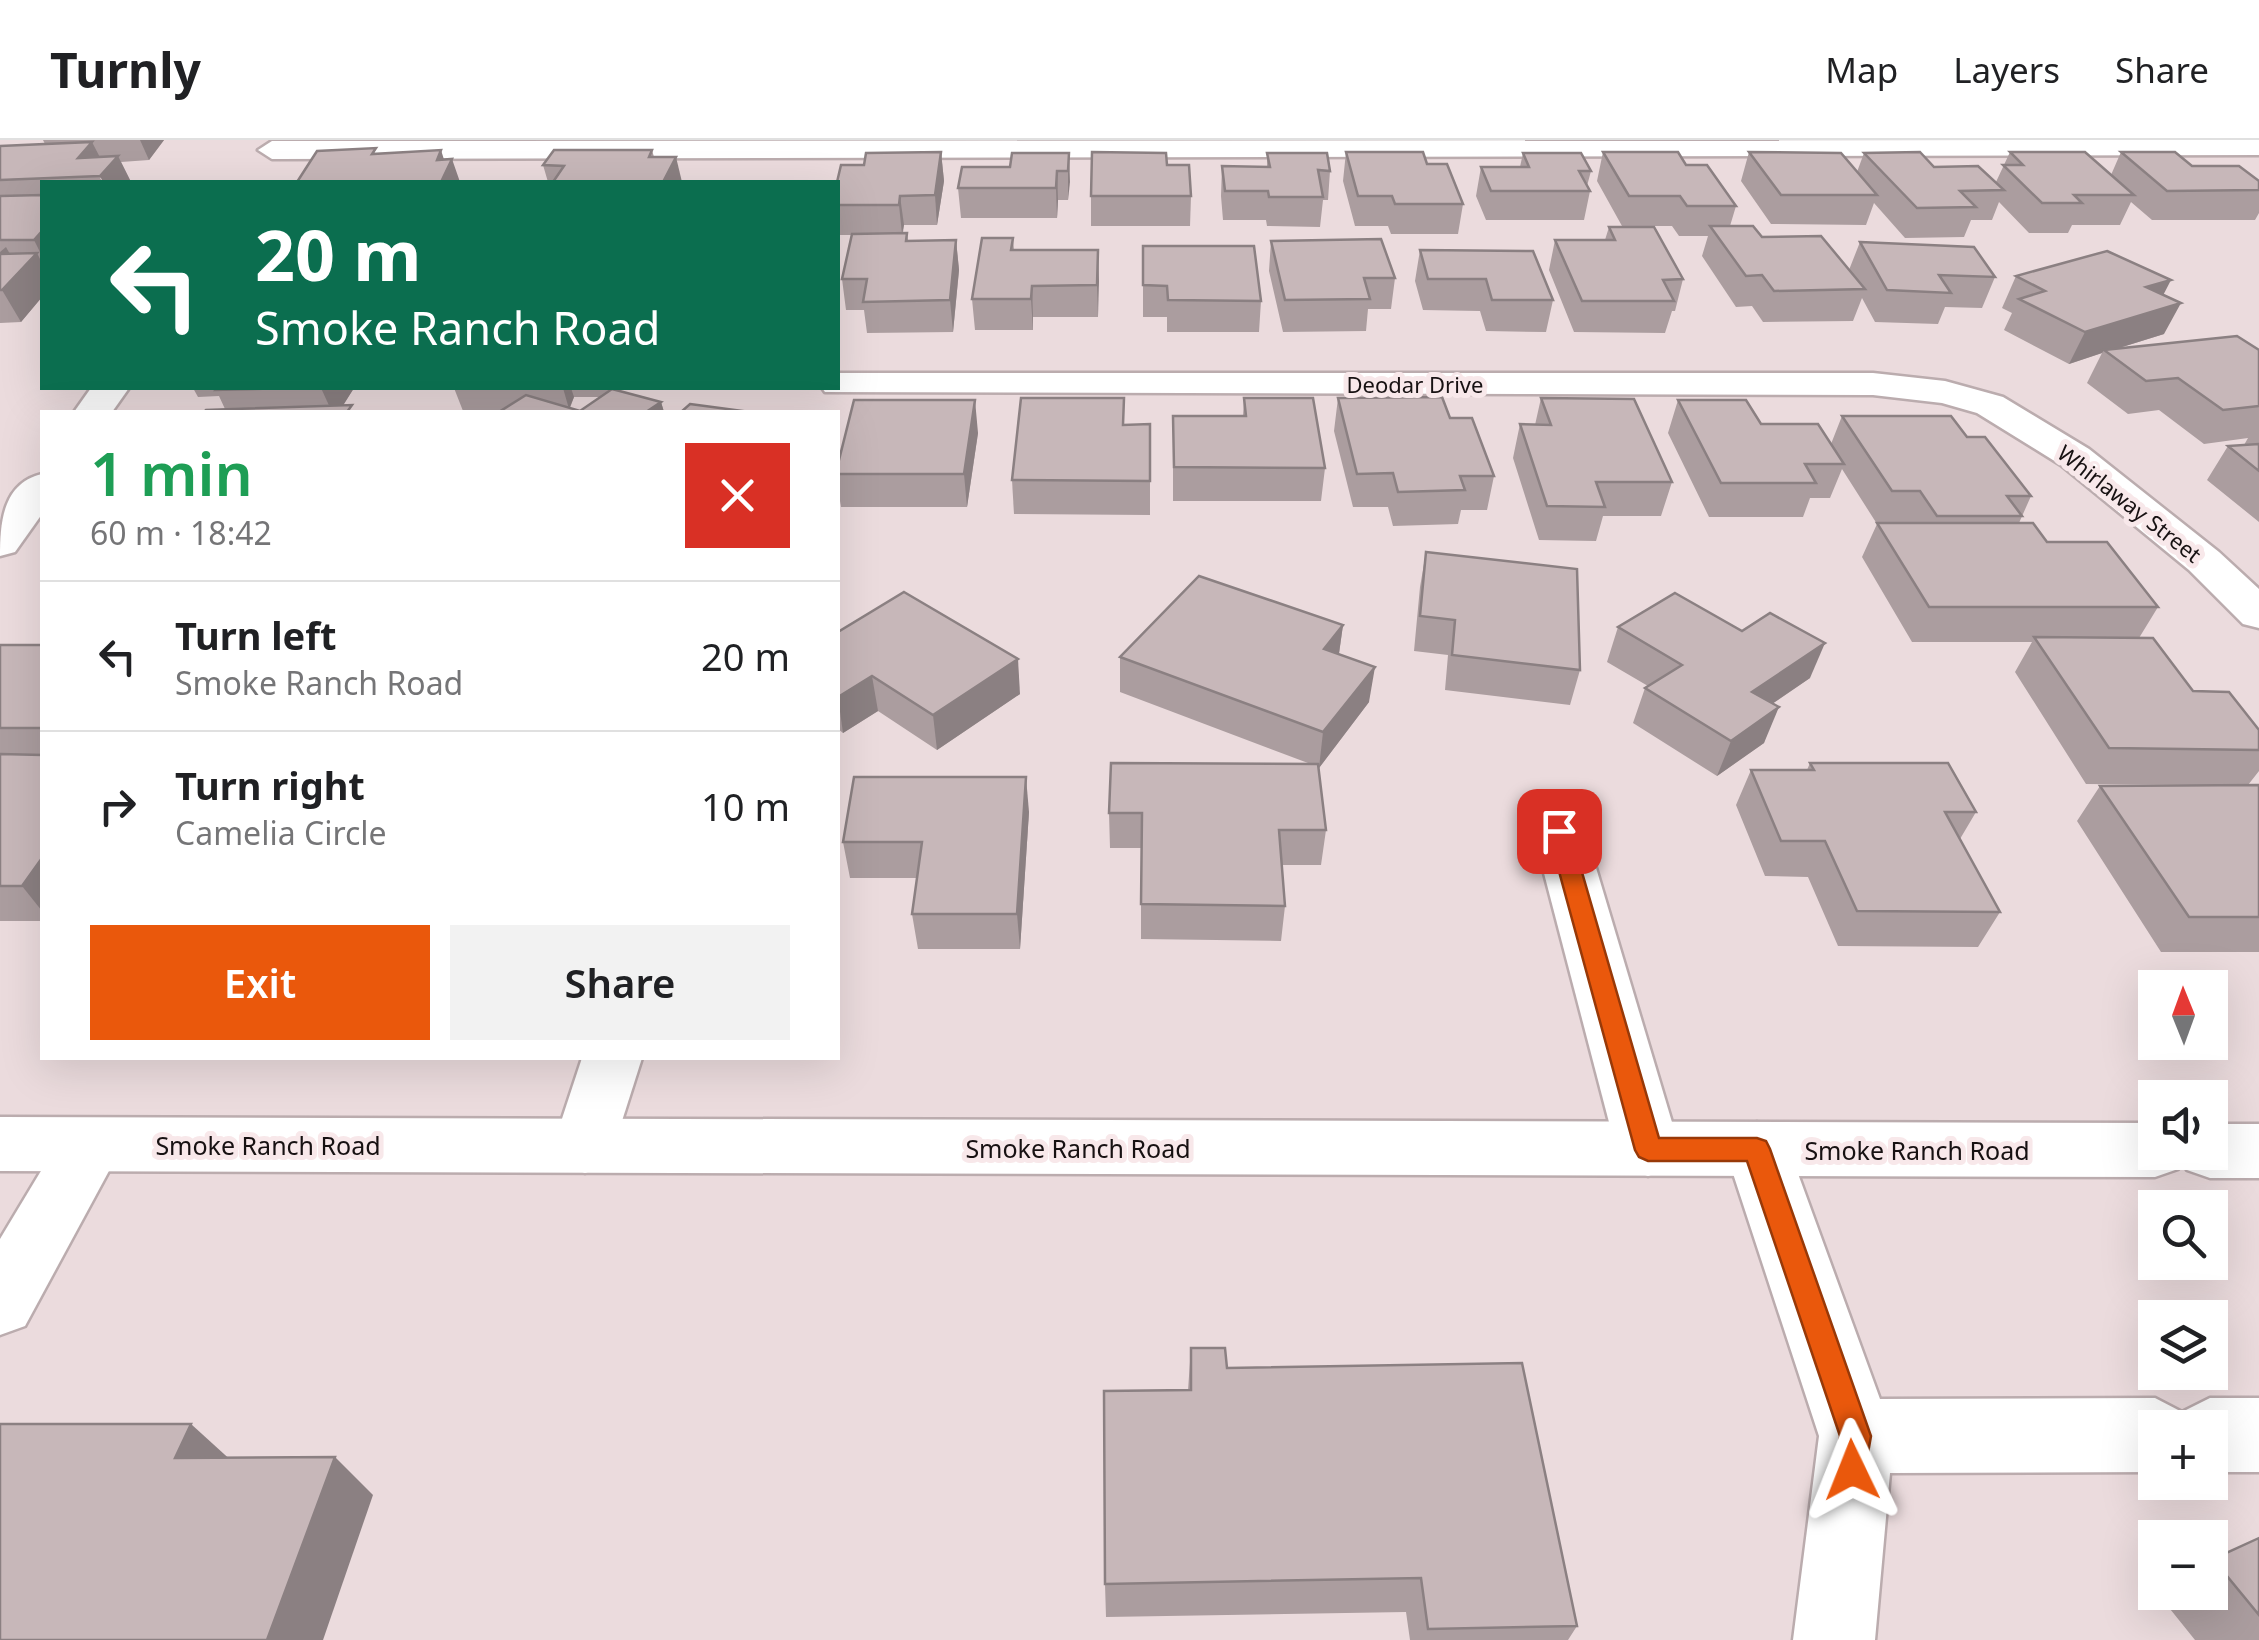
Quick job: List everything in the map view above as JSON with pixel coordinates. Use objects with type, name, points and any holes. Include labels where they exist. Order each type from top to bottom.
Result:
[{"type":"street","points":[[251,180],[276,145],[2259,146]]},
{"type":"street","points":[[778,180],[782,145]]},
{"type":"street","name":"Deodar Drive","points":[[840,384],[1872,384],[1945,392],[1990,405]]},
{"type":"street","name":"Whirlaway Street","points":[[1990,405],[2075,457],[2204,561],[2259,614]]},
{"type":"street","points":[[0,543],[24,497]]},
{"type":"street","points":[[1559,831],[1648,1150]]},
{"type":"street","points":[[585,1146],[611,1060]]},
{"type":"street","name":"Smoke Ranch Road","points":[[0,1144],[2138,1150]]},
{"type":"street","points":[[0,1303],[91,1144]]},
{"type":"street","points":[[1757,1149],[1856,1436],[1834,1640]]},
{"type":"street","points":[[2228,1150],[2259,1151]]},
{"type":"street","points":[[1856,1436],[2138,1435]]},
{"type":"street","points":[[2228,1435],[2259,1435]]},
{"type":"building","points":[[92,142],[78,158],[118,156],[100,176],[0,180],[0,146]]},
{"type":"building","points":[[376,148],[372,154],[441,150],[437,160],[452,159],[442,180],[298,180],[317,151]]},
{"type":"building","points":[[554,150],[652,150],[649,157],[676,157],[664,180],[554,180],[564,166],[543,165]]},
{"type":"building","points":[[941,152],[935,195],[900,196],[899,205],[840,205],[837,180],[841,165],[864,165],[866,153]]},
{"type":"building","points":[[1092,152],[1166,153],[1167,165],[1189,165],[1191,196],[1091,196]]},
{"type":"building","points":[[1346,152],[1423,152],[1427,164],[1447,164],[1463,204],[1395,204],[1392,196],[1358,196]]},
{"type":"building","points":[[1603,152],[1678,152],[1686,165],[1707,165],[1736,206],[1687,206],[1680,196],[1629,196]]},
{"type":"building","points":[[1749,152],[1841,153],[1877,195],[1781,195]]},
{"type":"building","points":[[1920,152],[1934,167],[1978,166],[2004,190],[1960,191],[1976,207],[1917,208],[1864,153]]},
{"type":"building","points":[[2010,152],[2085,152],[2134,195],[2074,195],[2082,203],[2042,203],[2003,165],[2023,165]]},
{"type":"building","points":[[2121,152],[2175,152],[2192,166],[2239,166],[2259,181],[2259,190],[2167,191]]},
{"type":"building","points":[[1012,153],[1069,153],[1068,171],[1057,171],[1056,188],[958,188],[962,167],[1010,167]]},
{"type":"building","points":[[1267,153],[1327,153],[1330,171],[1318,170],[1323,197],[1269,197],[1268,191],[1225,191],[1222,166],[1270,167]]},
{"type":"building","points":[[1523,153],[1581,153],[1591,171],[1579,171],[1590,191],[1491,191],[1481,167],[1529,167]]},
{"type":"building","points":[[40,195],[40,233],[34,240],[0,240],[0,196]]},
{"type":"building","points":[[1710,226],[1753,226],[1762,237],[1821,236],[1865,289],[1774,291],[1762,275],[1746,276]]},
{"type":"building","points":[[1609,227],[1654,227],[1683,279],[1663,280],[1674,301],[1582,301],[1555,240],[1615,240]]},
{"type":"building","points":[[907,233],[906,241],[956,240],[950,300],[863,302],[867,279],[842,279],[852,234]]},
{"type":"building","points":[[982,238],[1013,238],[1011,250],[1098,250],[1097,285],[1032,286],[1031,299],[972,299]]},
{"type":"building","points":[[1381,239],[1395,278],[1364,278],[1370,299],[1285,300],[1271,241]]},
{"type":"building","points":[[1860,242],[1974,247],[1995,277],[1939,275],[1951,293],[1887,290]]},
{"type":"building","points":[[1143,246],[1254,246],[1261,301],[1168,300],[1167,286],[1143,285]]},
{"type":"building","points":[[1420,250],[1533,251],[1553,300],[1492,300],[1486,279],[1428,279]]},
{"type":"building","points":[[2107,251],[2171,280],[2146,287],[2181,303],[2085,332],[2019,299],[2045,291],[2016,276]]},
{"type":"building","points":[[37,253],[2,290],[0,290],[0,254]]},
{"type":"building","points":[[2237,336],[2259,350],[2259,406],[2223,410],[2178,378],[2146,381],[2104,350]]},
{"type":"building","points":[[611,390],[661,402],[649,410],[581,410]]},
{"type":"building","points":[[526,395],[577,410],[502,410]]},
{"type":"building","points":[[1442,397],[1450,418],[1472,418],[1494,476],[1460,476],[1465,490],[1398,492],[1393,473],[1357,474],[1338,398]]},
{"type":"building","points":[[1021,398],[1124,398],[1123,425],[1150,424],[1150,481],[1012,480]]},
{"type":"building","points":[[1244,398],[1313,398],[1325,468],[1174,467],[1173,416],[1246,416]]},
{"type":"building","points":[[1541,398],[1634,399],[1672,482],[1596,482],[1605,507],[1547,506],[1520,424],[1551,425]]},
{"type":"building","points":[[854,400],[975,400],[964,474],[840,474],[840,456]]},
{"type":"building","points":[[1678,400],[1746,400],[1761,424],[1818,424],[1844,464],[1805,464],[1816,483],[1721,483]]},
{"type":"building","points":[[690,404],[735,410],[683,410]]},
{"type":"building","points":[[352,405],[348,410],[206,410]]},
{"type":"building","points":[[1842,416],[1951,416],[1967,437],[1985,437],[2031,496],[2007,496],[2022,516],[1937,516],[1920,491],[1892,491]]},
{"type":"building","points":[[2259,444],[2259,471],[2228,446]]},
{"type":"building","points":[[1877,523],[2033,523],[2047,542],[2107,542],[2158,607],[1929,607]]},
{"type":"building","points":[[1426,552],[1577,569],[1580,670],[1452,655],[1455,620],[1420,616]]},
{"type":"building","points":[[1199,576],[1343,625],[1324,649],[1375,667],[1323,732],[1120,657]]},
{"type":"building","points":[[904,592],[1018,659],[933,715],[872,676],[840,696],[840,631]]},
{"type":"building","points":[[1675,593],[1742,631],[1770,613],[1825,643],[1752,692],[1779,707],[1731,741],[1645,688],[1682,665],[1618,627]]},
{"type":"building","points":[[2034,637],[2153,638],[2193,691],[2229,692],[2259,730],[2259,750],[2109,748]]},
{"type":"building","points":[[0,645],[40,645],[40,728],[0,728]]},
{"type":"building","points":[[0,754],[40,755],[40,861],[22,886],[0,886]]},
{"type":"building","points":[[1111,763],[1318,764],[1326,830],[1279,830],[1285,906],[1141,904],[1142,813],[1109,813]]},
{"type":"building","points":[[1810,763],[1948,763],[1976,812],[1945,812],[2000,912],[1857,911],[1825,841],[1781,841],[1751,770],[1814,770]]},
{"type":"building","points":[[854,777],[1026,777],[1017,914],[912,914],[922,842],[843,842]]},
{"type":"building","points":[[2259,785],[2259,917],[2189,917],[2100,786]]},
{"type":"building","points":[[1191,1348],[1225,1348],[1227,1368],[1522,1363],[1577,1626],[1428,1629],[1421,1578],[1105,1584],[1104,1391],[1191,1390]]},
{"type":"building","points":[[0,1424],[191,1424],[175,1458],[335,1457],[267,1640],[0,1640]]},
{"type":"building","points":[[2259,1538],[2259,1615],[2228,1577],[2228,1552]]},
{"type":"route","points":[[1559,831],[1648,1150],[1757,1149],[1856,1436],[1852,1470]]}]
